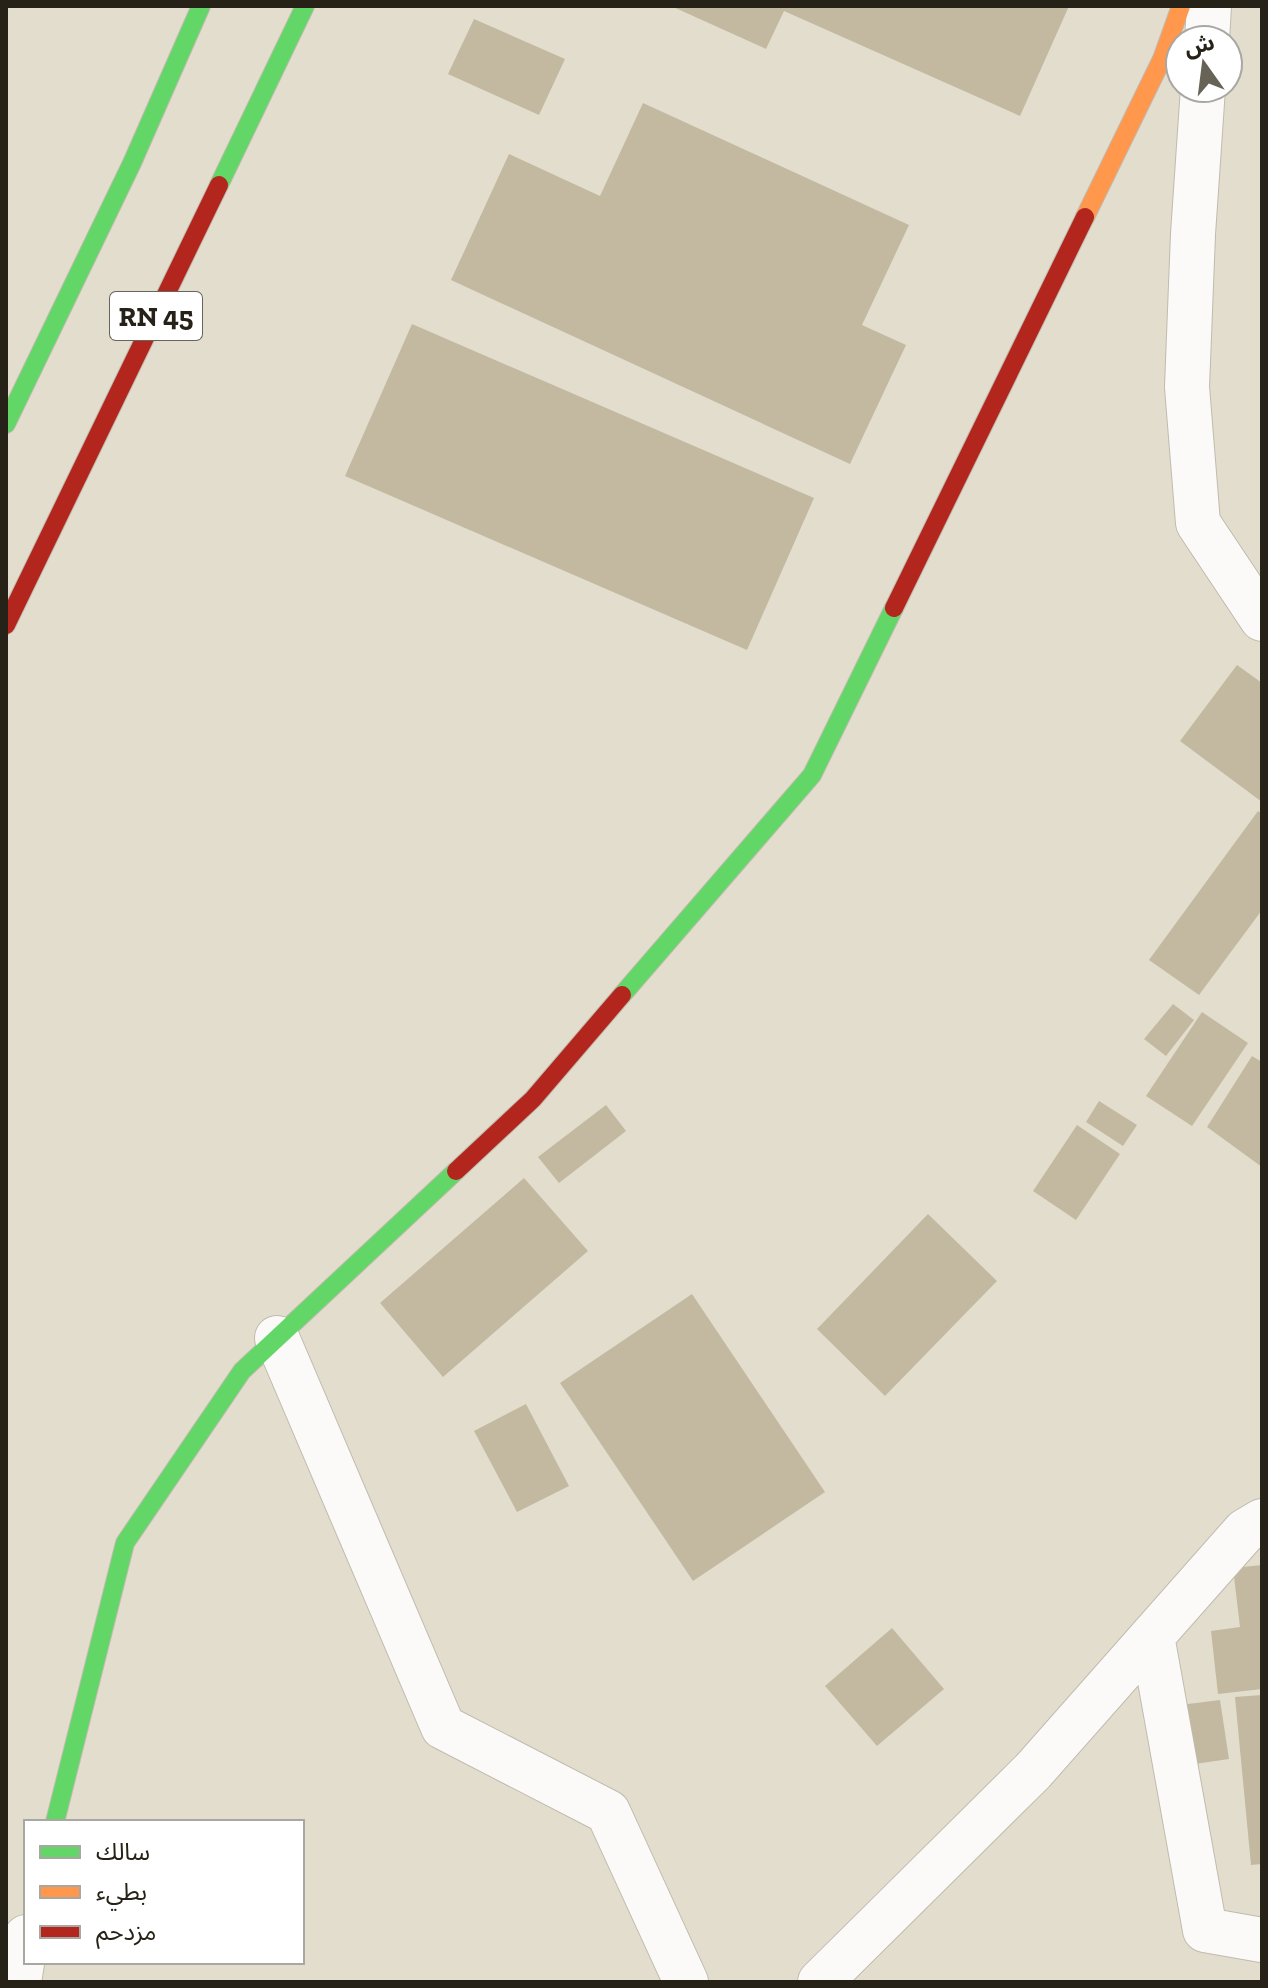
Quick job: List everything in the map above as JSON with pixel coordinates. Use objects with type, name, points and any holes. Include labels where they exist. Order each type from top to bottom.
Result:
[{"type":"main road","name":"RN 45","points":[[6,424],[132,163],[201,6]]},
{"type":"main road","name":"RN 45","points":[[6,625],[305,6]]},
{"type":"main road","points":[[56,1820],[125,1543],[242,1371],[533,1099],[812,775],[1162,59],[1181,6]]},
{"type":"street","points":[[1202,104],[1187,387],[1198,523],[1262,619]]},
{"type":"street","points":[[277,1338],[443,1727],[608,1812],[686,1982]]},
{"type":"street","points":[[820,1982],[1033,1771],[1245,1531],[1262,1521]]},
{"type":"street","points":[[1152,1636],[1205,1930],[1262,1940]]},
{"type":"street","points":[[19,1982],[24,1950]]},
{"type":"building","points":[[671,6],[1069,6],[1020,116],[784,11],[766,49]]},
{"type":"building","points":[[474,19],[565,59],[539,115],[448,74]]},
{"type":"building","points":[[643,103],[909,225],[862,325],[906,345],[850,464],[451,280],[509,154],[600,196]]},
{"type":"building","points":[[412,324],[814,498],[747,650],[345,476]]},
{"type":"building","points":[[1237,665],[1262,683],[1262,802],[1180,741]]},
{"type":"building","points":[[1258,811],[1262,814],[1262,910],[1199,995],[1149,960]]},
{"type":"building","points":[[1173,1004],[1194,1020],[1166,1056],[1144,1039]]},
{"type":"building","points":[[1202,1012],[1248,1043],[1192,1126],[1146,1096]]},
{"type":"building","points":[[1252,1056],[1262,1062],[1262,1167],[1207,1127]]},
{"type":"building","points":[[1099,1101],[1137,1125],[1123,1146],[1086,1122]]},
{"type":"building","points":[[606,1105],[626,1131],[559,1183],[538,1157]]},
{"type":"building","points":[[1077,1125],[1120,1154],[1076,1220],[1033,1191]]},
{"type":"building","points":[[524,1178],[588,1251],[443,1377],[380,1303]]},
{"type":"building","points":[[928,1214],[997,1281],[885,1396],[817,1329]]},
{"type":"building","points":[[692,1294],[825,1492],[693,1581],[560,1383]]},
{"type":"building","points":[[526,1404],[569,1486],[517,1512],[474,1431]]},
{"type":"building","points":[[1262,1565],[1262,1689],[1218,1694],[1211,1631],[1240,1627],[1233,1568]]},
{"type":"building","points":[[892,1628],[944,1689],[877,1746],[825,1686]]},
{"type":"building","points":[[1262,1695],[1262,1864],[1251,1865],[1235,1697]]},
{"type":"building","points":[[1220,1700],[1229,1759],[1188,1765],[1180,1705]]},
{"type":"traffic: fast","points":[[6,424],[132,163],[201,6]]},
{"type":"traffic: fast","points":[[219,185],[305,6]]},
{"type":"traffic: fast","points":[[622,995],[812,775],[894,608]]},
{"type":"traffic: fast","points":[[56,1820],[125,1543],[242,1371],[456,1171]]},
{"type":"traffic: slow","points":[[1085,217],[1162,59],[1181,6]]},
{"type":"traffic: jam","points":[[6,625],[219,185]]},
{"type":"traffic: jam","points":[[894,608],[1085,217]]},
{"type":"traffic: jam","points":[[456,1171],[533,1099],[622,995]]}]
